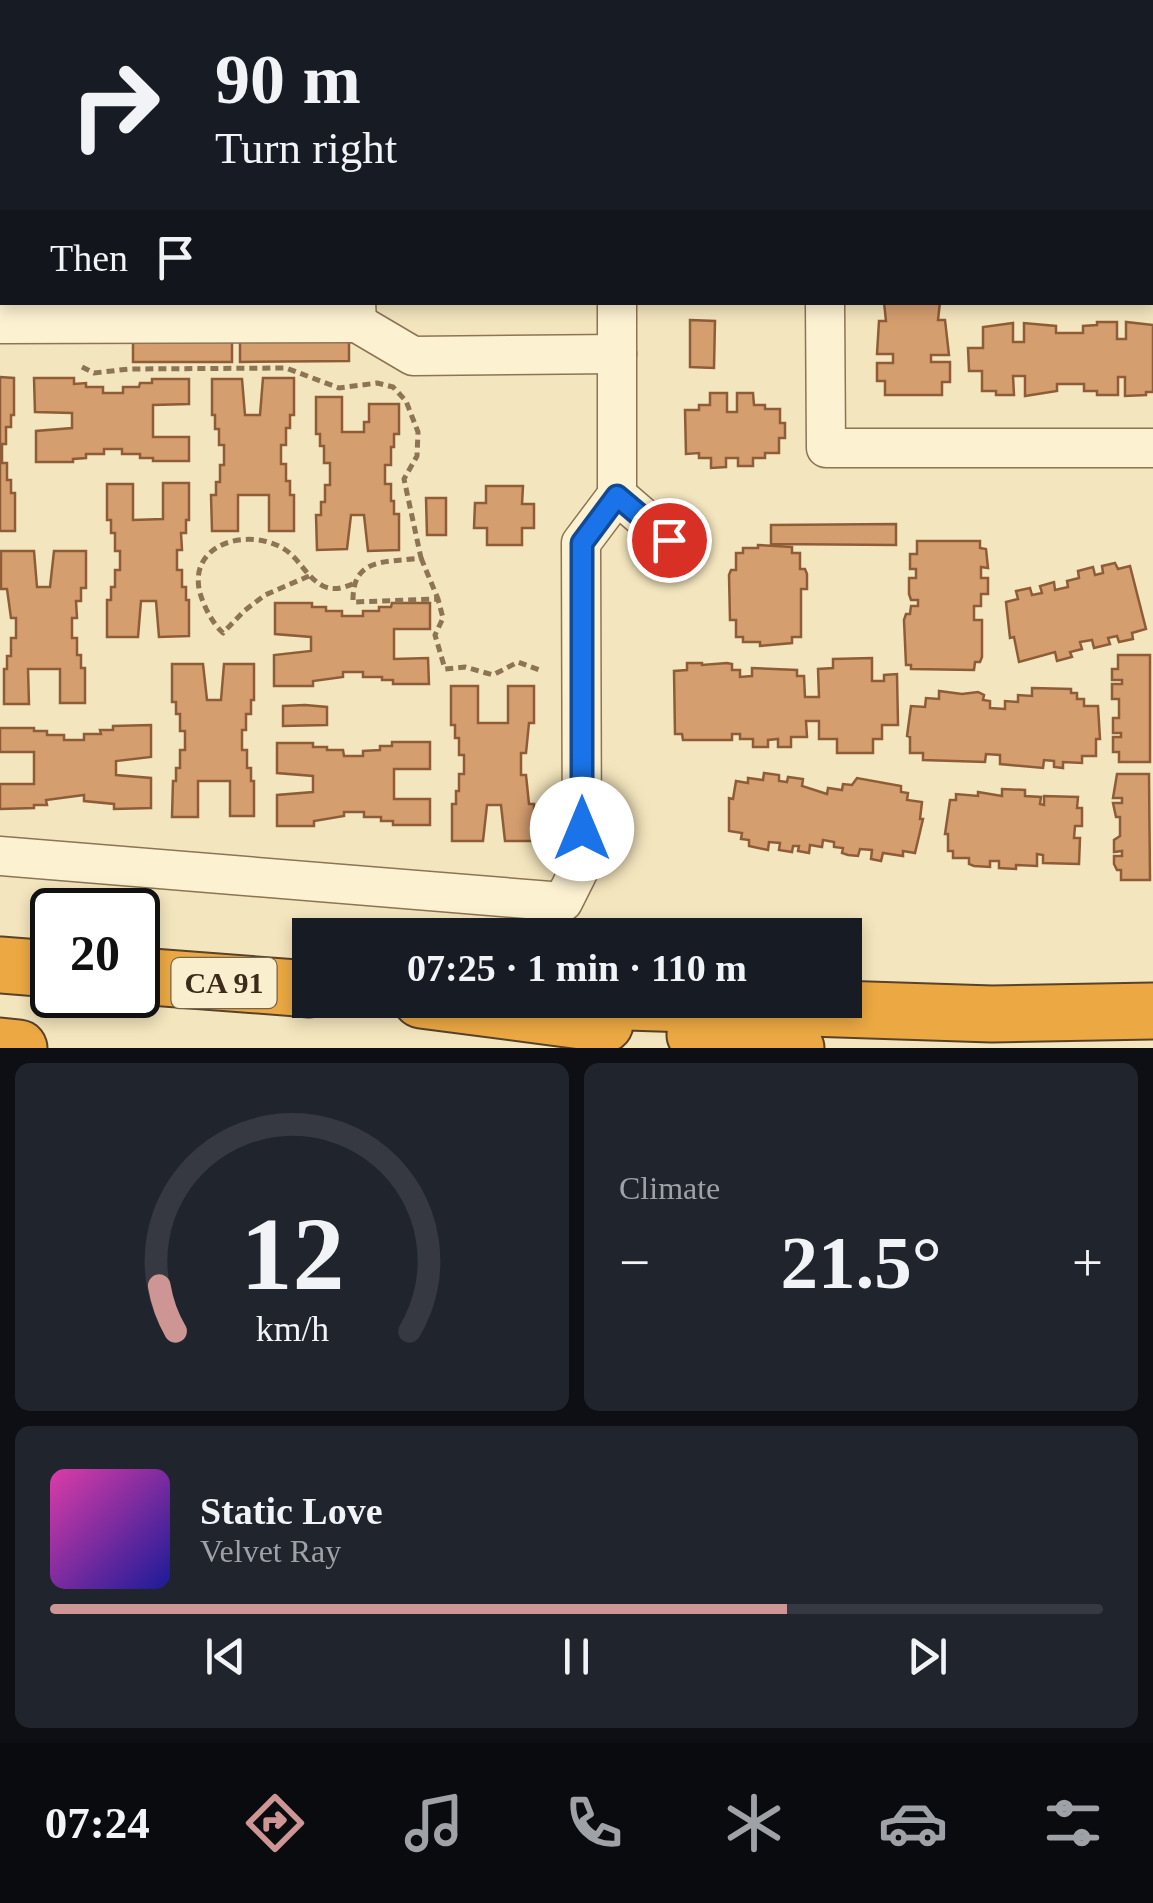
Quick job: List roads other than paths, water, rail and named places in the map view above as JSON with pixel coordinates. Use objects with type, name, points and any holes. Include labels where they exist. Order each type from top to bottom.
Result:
[{"type":"highway","points":[[0,965],[30,968]]},
{"type":"highway","name":"CA 91","points":[[160,978],[292,988]]},
{"type":"highway","points":[[862,1010],[992,1014],[1153,1011]]},
{"type":"highway","points":[[562,1018],[796,1048]]},
{"type":"highway","points":[[0,1046],[20,1048]]},
{"type":"street","points":[[0,856],[563,902],[582,864],[582,543],[617,496],[617,305]]},
{"type":"street","points":[[824,305],[826,448],[1153,448]]},
{"type":"street","points":[[0,324],[357,313],[413,356],[617,354]]},
{"type":"street","points":[[617,496],[669,540]]}]
